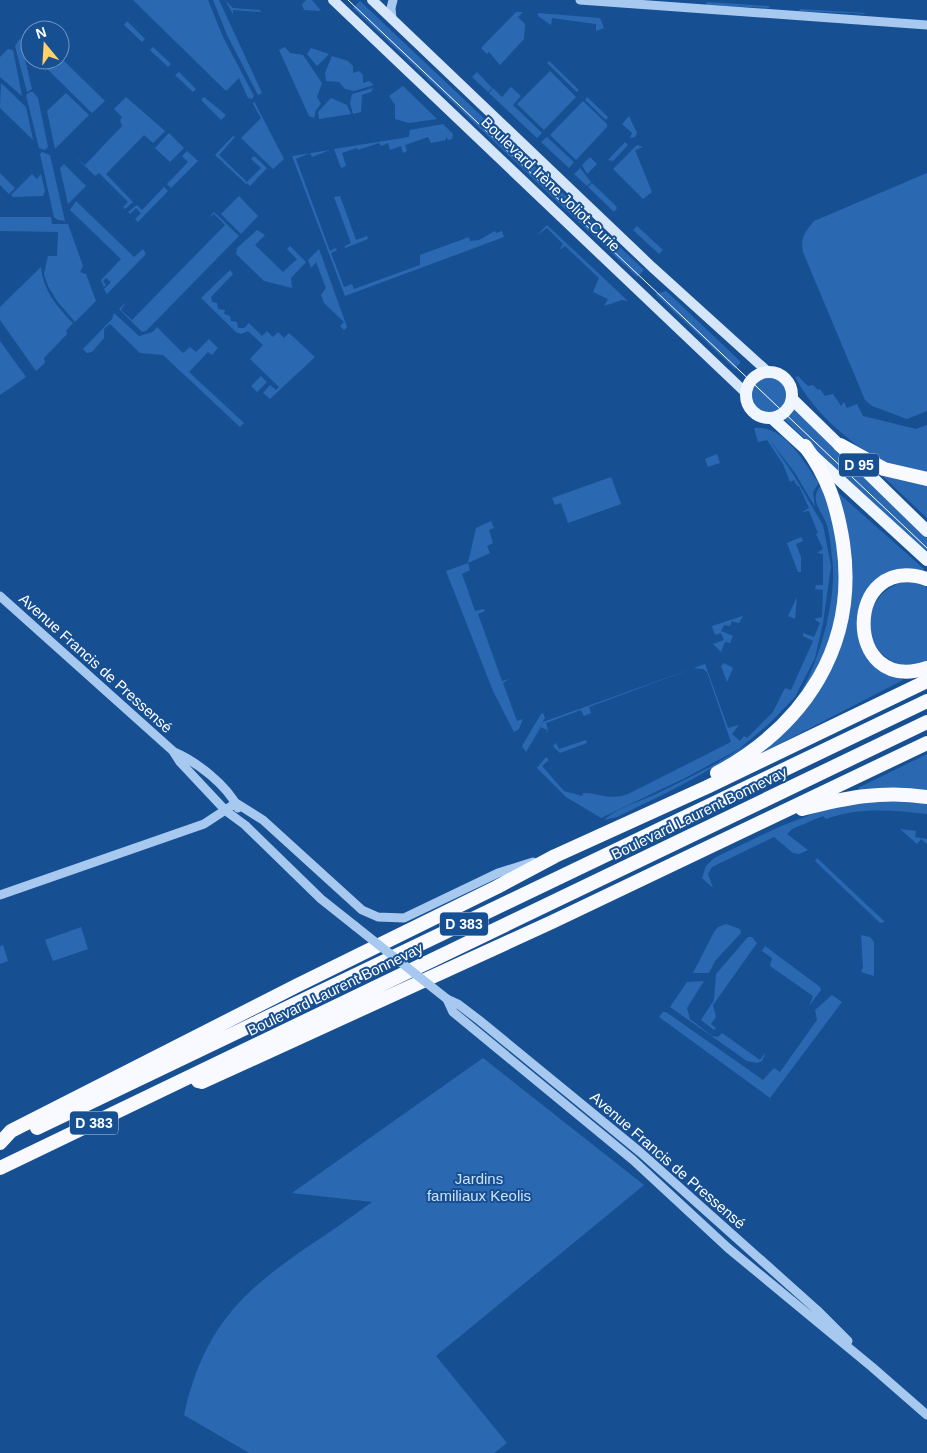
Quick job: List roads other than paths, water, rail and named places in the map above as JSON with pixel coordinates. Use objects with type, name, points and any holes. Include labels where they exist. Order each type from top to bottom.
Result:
[{"type":"highway","points":[[840,445],[884,468],[927,479]]},
{"type":"highway","points":[[647,813],[732,765],[779,730],[814,688],[830,659],[843,616],[846,584],[844,550],[838,515],[828,481],[822,468],[805,446]]},
{"type":"highway","points":[[927,579],[902,576],[879,586],[870,596],[865,607],[862,627],[869,649],[886,666],[905,672],[927,668]]},
{"type":"highway","points":[[0,1144],[11,1132],[121,1074],[497,887],[555,856],[707,787],[927,682]]},
{"type":"highway","name":"Boulevard Laurent Bonnevay","points":[[0,1144],[927,701]]},
{"type":"highway","name":"Boulevard Laurent Bonnevay","points":[[0,1168],[927,722]]},
{"type":"highway","points":[[187,1078],[202,1082],[552,922],[927,742]]},
{"type":"highway","points":[[771,818],[865,795],[888,794],[927,797]]},
{"type":"main road","name":"Boulevard Irène Joliot-Curie","points":[[333,0],[746,393]]},
{"type":"main road","name":"Boulevard Irène Joliot-Curie","points":[[372,0],[638,254],[768,372]]},
{"type":"main road","points":[[768,372],[778,374],[785,379],[792,391],[792,398],[784,413],[772,418],[762,417],[753,412],[746,400],[746,393],[754,377],[768,372]]},
{"type":"main road","name":"D 95","points":[[792,398],[927,531]]},
{"type":"main road","name":"D 95","points":[[772,418],[805,446],[927,560]]},
{"type":"street","points":[[392,19],[391,8],[393,0]]},
{"type":"street","points":[[580,0],[927,26]]},
{"type":"street","name":"Avenue Francis de Pressensé","points":[[0,596],[173,751],[183,756],[225,790],[236,804],[245,825]]},
{"type":"street","name":"Avenue Francis de Pressensé","points":[[173,751],[180,762],[226,811],[245,825],[321,899],[447,999],[458,1004],[563,1087],[817,1310],[872,1367]]},
{"type":"street","points":[[0,895],[204,824],[236,804],[263,820],[362,910],[378,917],[404,918],[498,873],[555,856]]},
{"type":"street","name":"Avenue Francis de Pressensé","points":[[447,999],[453,1012],[633,1160],[744,1262],[872,1367],[927,1415]]},
{"type":"street","points":[[556,1096],[563,1087]]},
{"type":"street","points":[[744,1262],[753,1254]]},
{"type":"tram line","points":[[348,0],[927,548]]},
{"type":"park label","name":"Jardins familiaux Keolis","points":[[479,1186]]}]
